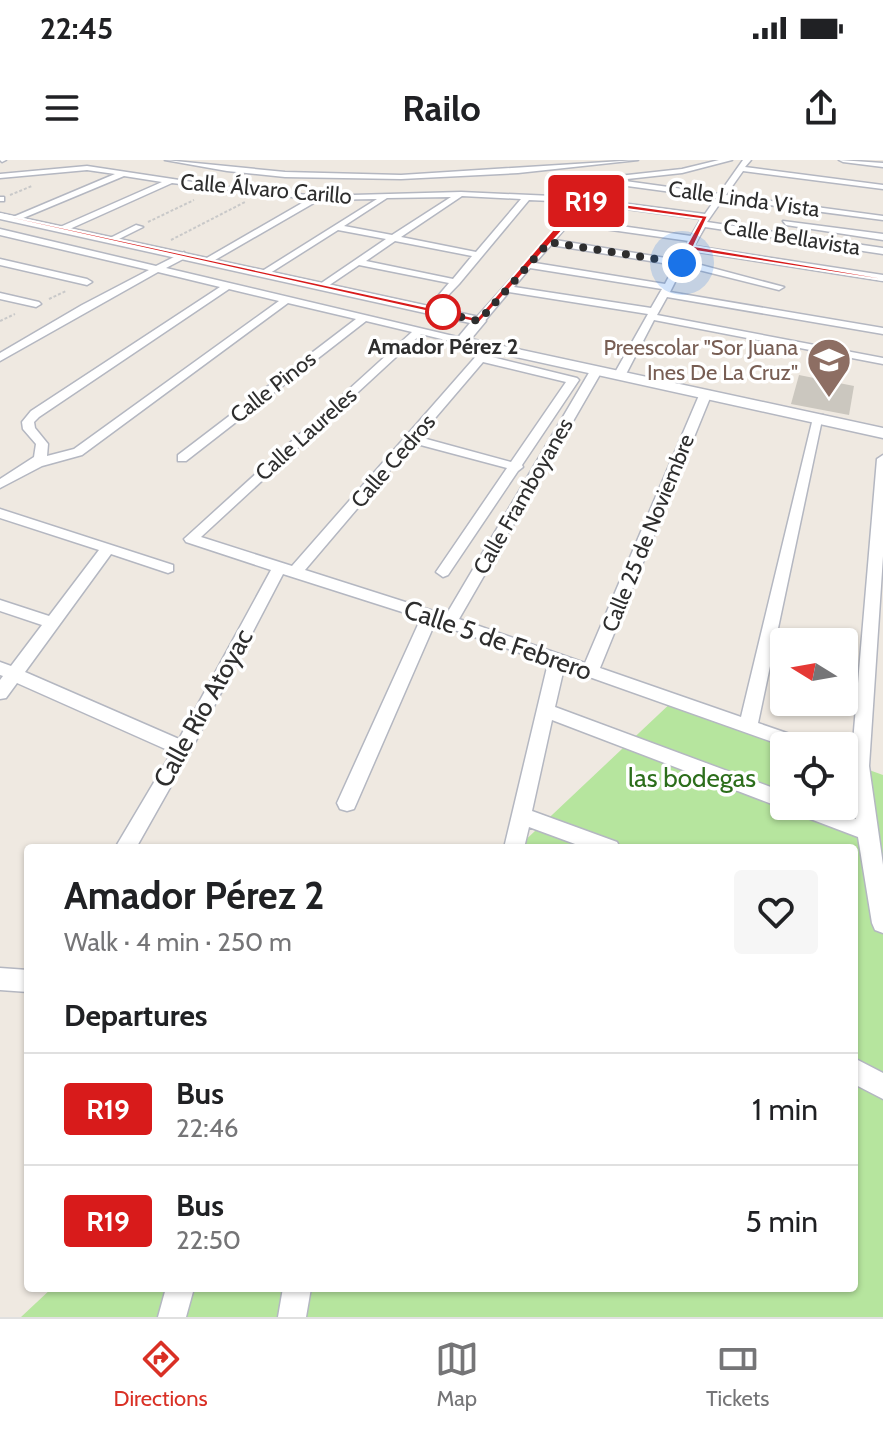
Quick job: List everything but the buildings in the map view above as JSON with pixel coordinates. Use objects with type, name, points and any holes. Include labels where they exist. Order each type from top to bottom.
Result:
[{"type":"street","points":[[169,160],[240,172],[340,177],[488,173],[634,160]]},
{"type":"street","points":[[409,160],[425,163]]},
{"type":"street","points":[[572,160],[587,163]]},
{"type":"street","points":[[462,341],[567,221],[580,200],[575,184],[682,171],[728,160]]},
{"type":"street","points":[[619,376],[704,220],[747,160]]},
{"type":"street","points":[[843,160],[883,165]]},
{"type":"street","name":"Calle Álvaro Carillo","points":[[0,176],[77,168],[317,198],[461,194],[580,200]]},
{"type":"street","points":[[741,169],[883,187]]},
{"type":"street","points":[[16,219],[124,173]]},
{"type":"street","points":[[63,229],[170,181]]},
{"type":"street","name":"Calle Linda Vista","points":[[605,181],[883,218]]},
{"type":"street","points":[[194,200],[219,188]]},
{"type":"street","points":[[322,286],[461,194]]},
{"type":"street","points":[[264,273],[385,197]]},
{"type":"street","points":[[208,261],[317,198]]},
{"type":"street","points":[[431,310],[526,199]]},
{"type":"street","name":"Calle Bellavista","points":[[580,200],[883,251]]},
{"type":"street","points":[[0,216],[479,321]]},
{"type":"street","points":[[567,221],[883,278]]},
{"type":"street","points":[[786,223],[883,237]]},
{"type":"street","points":[[112,239],[139,227]]},
{"type":"street","points":[[337,227],[479,255]]},
{"type":"street","points":[[0,232],[420,330],[462,341],[485,353],[573,380],[517,467],[443,572]]},
{"type":"street","points":[[549,242],[682,263],[779,287]]},
{"type":"street","points":[[446,259],[457,251]]},
{"type":"street","points":[[0,358],[85,307],[184,255]]},
{"type":"street","points":[[0,262],[87,282]]},
{"type":"street","points":[[357,262],[456,282]]},
{"type":"street","points":[[528,265],[883,331]]},
{"type":"street","points":[[425,275],[436,267]]},
{"type":"street","points":[[37,463],[44,450],[43,441],[29,429],[28,422],[35,414],[227,286]]},
{"type":"street","points":[[506,289],[883,361]]},
{"type":"street","points":[[316,307],[340,290]]},
{"type":"street","points":[[0,296],[36,304]]},
{"type":"street","points":[[0,484],[37,463],[78,452],[286,300]]},
{"type":"street","name":"Calle Pinos","points":[[182,458],[365,317]]},
{"type":"street","name":"Calle Laureles","points":[[191,539],[420,330]]},
{"type":"street","points":[[485,353],[706,393],[883,433]]},
{"type":"street","name":"Calle Cedros","points":[[287,570],[411,439],[485,353]]},
{"type":"street","name":"Calle Framboyanes","points":[[450,622],[596,371]]},
{"type":"street","name":"Calle 25 de Noviembre","points":[[590,672],[706,393]]},
{"type":"street","points":[[748,726],[819,418]]},
{"type":"street","points":[[411,439],[517,467]]},
{"type":"street","points":[[855,732],[883,459]]},
{"type":"street","points":[[0,513],[168,568]]},
{"type":"street","name":"Calle 5 de Febrero","points":[[191,539],[430,615],[770,734]]},
{"type":"street","points":[[0,693],[6,671],[52,623],[107,549]]},
{"type":"street","name":"Calle Río Atoyac","points":[[127,844],[287,570]]},
{"type":"street","points":[[0,605],[52,623]]},
{"type":"street","points":[[347,803],[430,615]]},
{"type":"street","points":[[515,844],[557,661]]},
{"type":"street","points":[[6,671],[183,749]]},
{"type":"street","points":[[544,710],[770,795]]},
{"type":"street","points":[[858,791],[883,923]]},
{"type":"street","points":[[522,816],[599,844]]},
{"type":"street","points":[[836,820],[867,832]]},
{"type":"street","points":[[0,979],[24,981]]},
{"type":"street","points":[[858,1072],[883,1087]]},
{"type":"street","points":[[172,1317],[179,1292]]},
{"type":"street","points":[[292,1317],[296,1292]]},
{"type":"path","points":[[154,248],[261,193]]},
{"type":"path","points":[[139,227],[194,200]]},
{"type":"green space","name":"las bodegas","points":[[675,699],[770,740],[770,820],[858,820],[858,766],[883,775],[883,1317],[21,1317],[48,1292],[858,1292],[858,844],[521,844]]},
{"type":"bus line","name":"R19","points":[[0,216],[479,321],[567,221],[580,200],[706,217],[689,248],[883,278]]},
{"type":"place","name":"Amador Pérez 2","points":[[443,312]]},
{"type":"place","name":"Preescolar \"Sor Juana Ines De La Cruz\"","points":[[829,399]]},
{"type":"route","points":[[443,312],[431,310],[479,321],[549,242],[682,263]]}]
